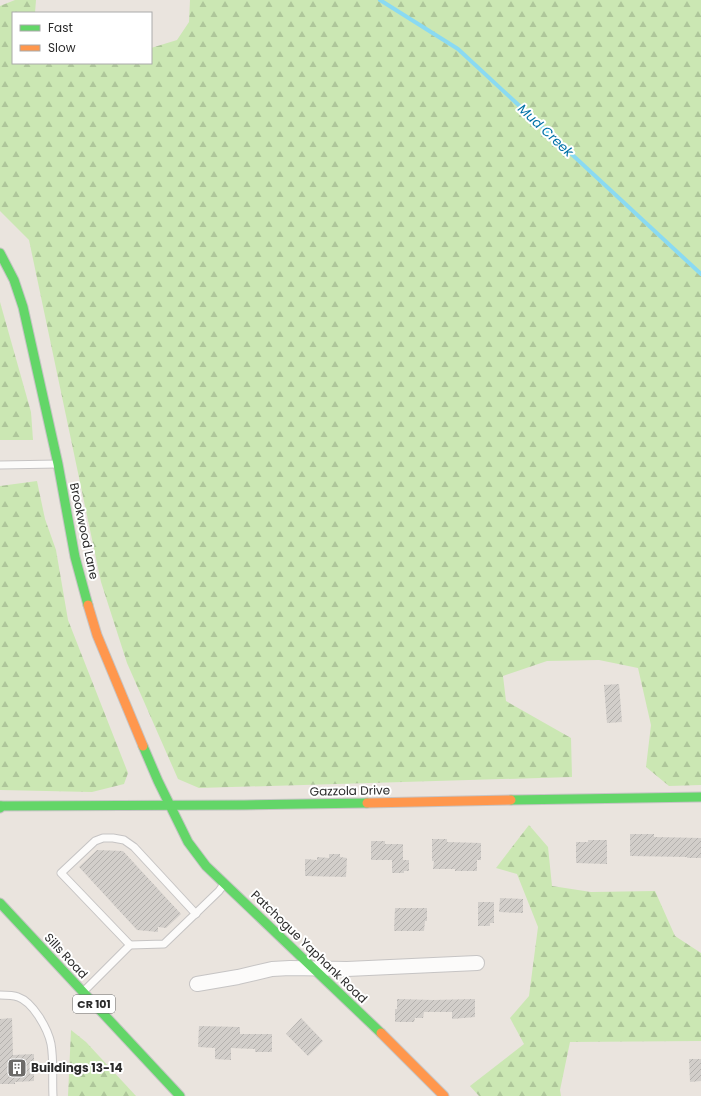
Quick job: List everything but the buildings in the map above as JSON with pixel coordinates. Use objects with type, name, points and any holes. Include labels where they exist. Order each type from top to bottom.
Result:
[{"type":"street","name":"Brookwood Lane","points":[[0,253],[14,280],[23,307],[58,464],[75,557],[97,635],[158,781],[171,806]]},
{"type":"street","name":"Gazzola Drive","points":[[0,807],[701,798]]},
{"type":"street","name":"Patchogue Yaphank Road","points":[[171,806],[188,842],[206,866],[395,1046],[444,1096]]},
{"type":"street","name":"Sills Road","points":[[0,904],[180,1096]]},
{"type":"street","points":[[197,984],[272,969],[347,969],[477,963]]},
{"type":"lane","points":[[0,465],[58,464]]},
{"type":"lane","points":[[130,945],[60,873],[95,841],[103,838],[113,838],[124,840],[134,847],[196,914]]},
{"type":"lane","points":[[83,992],[130,945],[164,944],[196,914],[224,884]]},
{"type":"lane","points":[[0,995],[20,997],[41,1020],[47,1031],[51,1042],[53,1096]]},
{"type":"green space","points":[[15,0],[36,0],[35,12],[12,12],[12,64],[152,64],[152,48],[177,40],[189,22],[190,0],[701,0],[701,785],[669,786],[646,767],[651,725],[638,668],[599,660],[547,661],[503,676],[506,701],[571,738],[572,777],[199,788],[178,779],[127,663],[101,582],[29,240],[0,211],[0,6]]},
{"type":"green space","points":[[0,302],[31,412],[33,440],[0,440]]},
{"type":"green space","points":[[37,481],[45,519],[56,550],[68,620],[128,773],[124,784],[92,792],[0,790],[0,486]]},
{"type":"green space","points":[[529,825],[548,847],[552,886],[591,892],[655,891],[675,936],[701,953],[701,1041],[570,1042],[560,1090],[561,1096],[479,1096],[470,1086],[524,1044],[510,1018],[529,996],[538,927],[517,874],[496,868]]},
{"type":"green space","points":[[71,1030],[86,1042],[136,1096],[68,1096]]},
{"type":"waterway","name":"Mud Creek","points":[[380,0],[458,49],[701,274]]},
{"type":"traffic: fast","points":[[0,253],[14,280],[23,307],[58,464],[75,557],[88,605]]},
{"type":"traffic: fast","points":[[143,746],[158,781],[188,842],[206,866],[381,1033]]},
{"type":"traffic: fast","points":[[511,800],[701,797]]},
{"type":"traffic: fast","points":[[0,806],[367,803]]},
{"type":"traffic: fast","points":[[0,903],[180,1096]]},
{"type":"traffic: slow","points":[[88,605],[97,635],[143,746]]},
{"type":"traffic: slow","points":[[367,803],[511,800]]},
{"type":"traffic: slow","points":[[381,1033],[444,1096]]},
{"type":"place","name":"Buildings 13-14","points":[[17,1068]]}]
